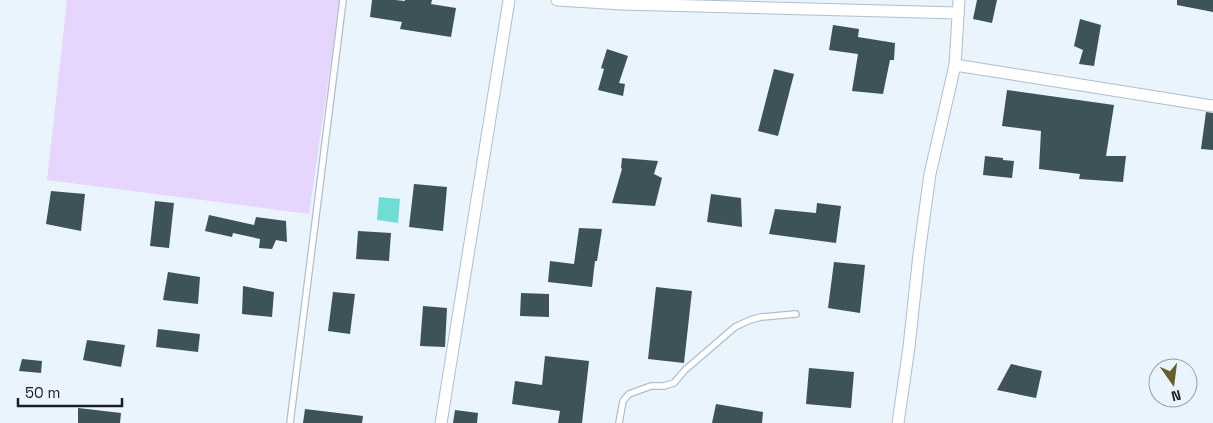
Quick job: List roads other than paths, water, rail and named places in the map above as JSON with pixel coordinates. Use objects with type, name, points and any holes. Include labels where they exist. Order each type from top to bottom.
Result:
[{"type":"street","points":[[441,423],[509,0]]},
{"type":"street","points":[[557,0],[622,4],[958,13]]},
{"type":"street","points":[[898,423],[930,174],[955,66],[959,0]]},
{"type":"street","points":[[955,66],[1213,106]]},
{"type":"lane","points":[[290,423],[343,0]]},
{"type":"lane","points":[[619,423],[623,401],[629,394],[651,386],[664,386],[674,383],[685,370],[735,327],[761,317],[796,314]]}]
